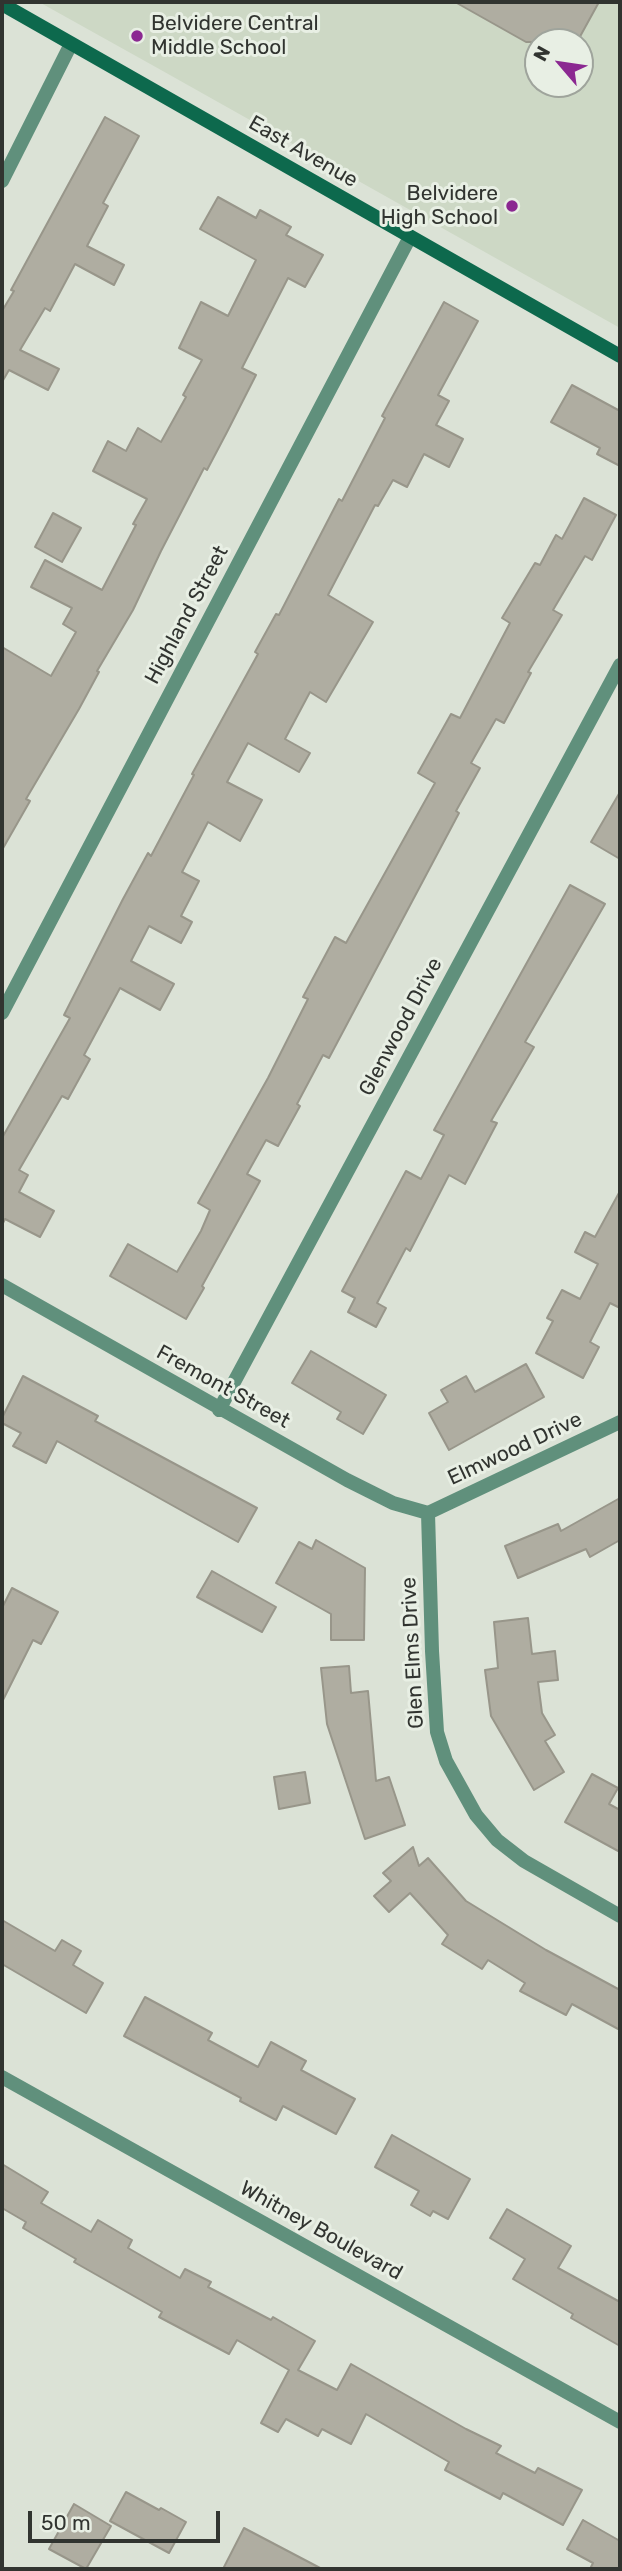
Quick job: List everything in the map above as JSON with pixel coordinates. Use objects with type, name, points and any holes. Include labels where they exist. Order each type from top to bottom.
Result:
[{"type":"street","name":"East Avenue","points":[[2,5],[620,356]]},
{"type":"street","points":[[2,181],[71,44]]},
{"type":"street","name":"Highland Street","points":[[2,1013],[410,237]]},
{"type":"street","name":"Glenwood Drive","points":[[219,1410],[620,665]]},
{"type":"street","name":"Fremont Street","points":[[2,1285],[219,1410],[393,1503],[428,1513]]},
{"type":"street","name":"Elmwood Drive","points":[[428,1513],[620,1422]]},
{"type":"street","name":"Glen Elms Drive","points":[[428,1513],[437,1732],[446,1761],[476,1815],[497,1840],[524,1861],[620,1916]]},
{"type":"street","name":"Whitney Boulevard","points":[[2,2077],[620,2422]]},
{"type":"shaded area","name":"Belvidere High School","points":[[39,2],[620,2],[620,328]]},
{"type":"building","points":[[455,2],[599,2],[585,28],[524,28],[524,41]]},
{"type":"building","points":[[105,117],[139,136],[103,203],[108,206],[87,246],[124,265],[114,285],[75,264],[50,311],[45,308],[20,350],[59,369],[48,390],[9,370],[2,382],[2,311]]},
{"type":"building","points":[[218,197],[256,218],[260,210],[291,227],[286,235],[323,255],[305,287],[288,278],[242,368],[256,375],[207,470],[204,468],[133,610],[26,799],[30,801],[2,850],[2,647],[51,676],[76,632],[63,624],[72,608],[31,587],[45,560],[102,590],[136,525],[133,524],[147,499],[93,471],[108,441],[126,451],[138,428],[161,442],[186,397],[183,395],[202,360],[179,348],[201,302],[228,316],[256,260],[200,229]]},
{"type":"building","points":[[444,302],[478,321],[438,395],[449,401],[436,425],[463,439],[449,467],[424,454],[407,487],[393,480],[378,506],[375,505],[328,595],[373,622],[326,702],[310,692],[285,739],[310,753],[299,772],[248,743],[227,782],[262,800],[240,841],[208,822],[182,872],[199,881],[181,916],[192,922],[181,943],[149,926],[131,961],[174,984],[160,1010],[120,988],[84,1055],[90,1059],[68,1099],[62,1096],[19,1170],[28,1175],[19,1192],[54,1211],[40,1237],[5,1219],[2,1225],[2,1138],[70,1018],[64,1015],[123,899],[148,853],[151,856],[194,775],[192,774],[258,654],[255,652],[276,614],[279,615],[339,499],[342,501],[385,418],[382,416]]},
{"type":"building","points":[[572,385],[620,411],[620,466],[597,454],[600,448],[551,422]]},
{"type":"building","points":[[584,498],[616,515],[592,560],[585,556],[553,610],[562,615],[528,672],[531,673],[504,723],[496,719],[471,763],[480,768],[456,811],[459,813],[329,1058],[323,1055],[278,1146],[266,1140],[247,1174],[260,1181],[186,1319],[110,1276],[128,1244],[177,1272],[210,1210],[198,1203],[268,1078],[308,999],[303,997],[335,937],[346,943],[435,783],[418,773],[451,714],[460,718],[510,623],[502,618],[535,563],[540,565],[556,535],[562,539]]},
{"type":"building","points":[[53,513],[81,528],[62,562],[35,547]]},
{"type":"building","points":[[620,792],[620,859],[591,842]]},
{"type":"building","points":[[570,885],[605,904],[525,1042],[534,1047],[491,1121],[497,1123],[465,1184],[449,1175],[410,1251],[406,1248],[377,1303],[386,1308],[376,1327],[348,1312],[355,1298],[342,1291],[406,1171],[421,1179],[444,1135],[434,1130]]},
{"type":"building","points":[[620,1191],[620,1308],[610,1303],[590,1342],[599,1347],[583,1378],[536,1353],[553,1321],[547,1318],[562,1290],[580,1299],[598,1264],[575,1252],[585,1232],[595,1237]]},
{"type":"building","points":[[311,1351],[386,1395],[363,1434],[337,1419],[341,1412],[292,1383]]},
{"type":"building","points":[[526,1364],[544,1397],[449,1450],[429,1413],[448,1402],[441,1390],[466,1376],[475,1392]]},
{"type":"building","points":[[23,1376],[98,1416],[95,1421],[257,1508],[238,1542],[57,1441],[46,1463],[13,1446],[21,1433],[2,1423],[2,1418]]},
{"type":"building","points":[[620,1498],[620,1540],[590,1557],[586,1549],[518,1578],[505,1546],[558,1524],[561,1531]]},
{"type":"building","points":[[316,1540],[365,1568],[364,1640],[331,1640],[331,1614],[276,1583],[299,1542],[312,1549]]},
{"type":"building","points":[[212,1571],[276,1607],[262,1632],[197,1597]]},
{"type":"building","points":[[12,1588],[58,1612],[41,1644],[33,1640],[2,1702],[2,1608]]},
{"type":"building","points":[[528,1618],[532,1654],[555,1651],[558,1680],[538,1682],[542,1713],[555,1735],[545,1741],[564,1772],[534,1790],[491,1716],[485,1670],[498,1668],[494,1622]]},
{"type":"building","points":[[349,1666],[351,1693],[368,1691],[376,1781],[389,1777],[405,1825],[365,1839],[327,1724],[321,1668]]},
{"type":"building","points":[[305,1772],[310,1803],[279,1809],[274,1777]]},
{"type":"building","points":[[592,1774],[618,1788],[609,1804],[620,1810],[620,1852],[565,1822]]},
{"type":"building","points":[[413,1847],[419,1866],[428,1858],[466,1901],[546,1950],[620,1990],[620,2030],[572,2004],[566,2015],[520,1991],[525,1983],[488,1960],[482,1969],[442,1944],[448,1935],[410,1893],[389,1912],[374,1896],[391,1881],[383,1873]]},
{"type":"building","points":[[2,1920],[55,1951],[62,1940],[81,1951],[73,1965],[103,1983],[86,2013],[2,1964]]},
{"type":"building","points":[[145,1997],[212,2033],[208,2040],[258,2067],[271,2042],[306,2061],[301,2070],[355,2099],[336,2134],[283,2106],[276,2120],[240,2101],[241,2098],[124,2036]]},
{"type":"building","points":[[392,2135],[470,2179],[448,2219],[433,2211],[430,2216],[411,2205],[419,2191],[375,2167]]},
{"type":"building","points":[[2,2164],[48,2192],[41,2203],[91,2232],[98,2220],[132,2240],[128,2248],[180,2278],[185,2269],[211,2282],[208,2287],[271,2320],[273,2317],[315,2341],[298,2370],[337,2390],[351,2364],[501,2446],[496,2453],[535,2473],[538,2468],[582,2490],[563,2525],[503,2493],[500,2499],[445,2470],[449,2462],[366,2414],[351,2444],[322,2429],[318,2436],[286,2419],[278,2432],[261,2423],[289,2370],[237,2340],[229,2354],[159,2317],[162,2312],[74,2262],[76,2259],[23,2228],[26,2222],[2,2208]]},
{"type":"building","points":[[507,2209],[571,2246],[558,2268],[620,2302],[620,2346],[571,2318],[573,2314],[513,2279],[525,2259],[490,2238]]},
{"type":"building","points":[[126,2492],[186,2522],[169,2553],[110,2521]]},
{"type":"building","points":[[74,2504],[111,2526],[86,2569],[49,2549]]},
{"type":"building","points":[[583,2520],[620,2541],[620,2569],[590,2569],[593,2563],[567,2549]]},
{"type":"building","points":[[244,2528],[322,2569],[223,2569]]},
{"type":"place","name":"Belvidere Central Middle School","points":[[137,36]]},
{"type":"place","name":"Belvidere High School","points":[[512,206]]}]
